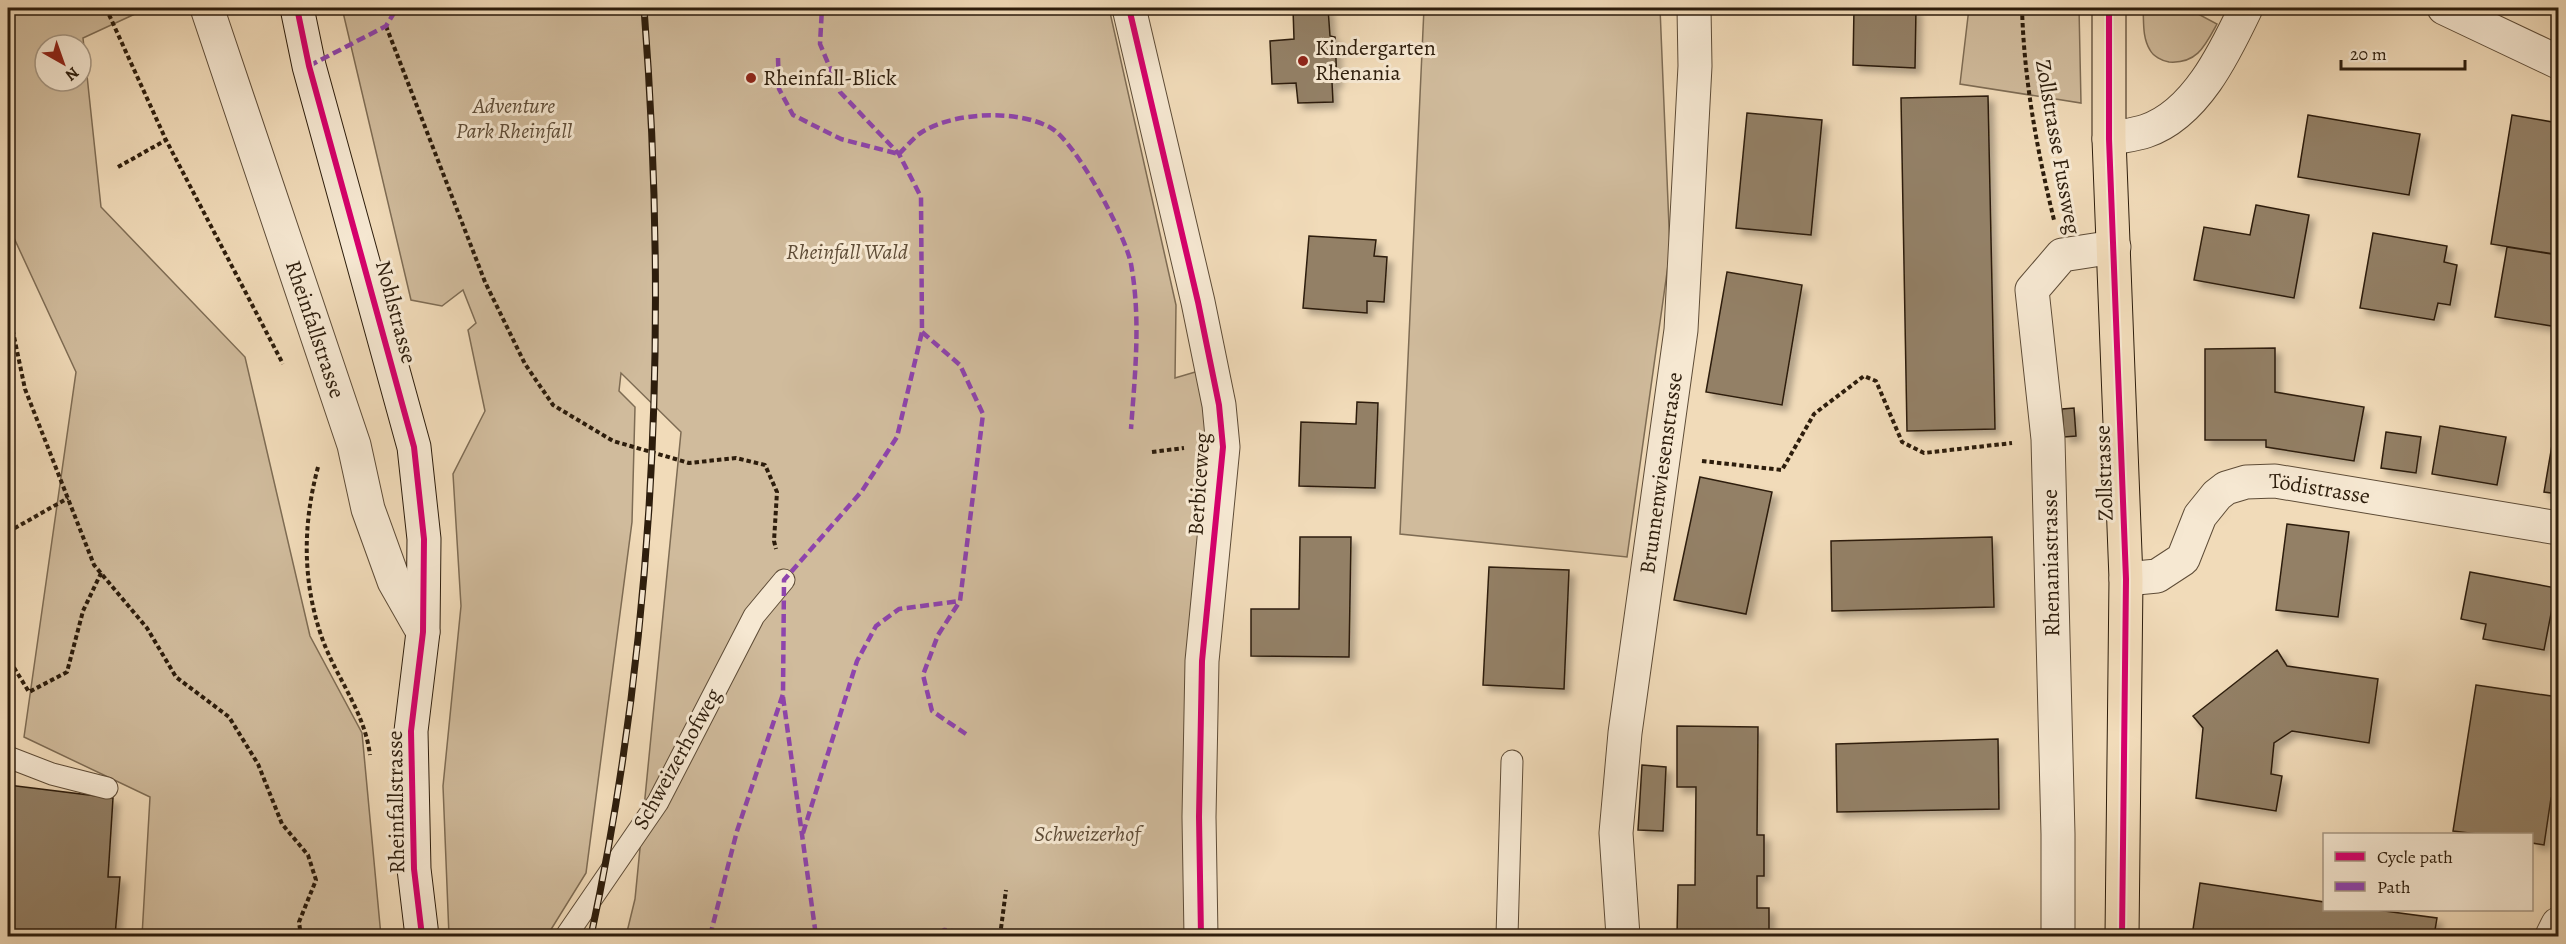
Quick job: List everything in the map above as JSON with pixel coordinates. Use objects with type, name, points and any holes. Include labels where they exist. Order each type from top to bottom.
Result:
[{"type":"main road","name":"Zollstrasse","points":[[2109,8],[2109,139],[2126,579],[2122,936]]},
{"type":"street","name":"Rheinfallstrasse","points":[[207,8],[354,445],[368,509],[394,581],[423,632],[411,731],[414,869],[422,936]]},
{"type":"street","name":"Nohlstrasse","points":[[297,8],[309,66],[414,447],[424,538],[423,632]]},
{"type":"street","name":"Berbiceweg","points":[[1129,8],[1198,302],[1219,405],[1223,447],[1202,661],[1199,817],[1201,936]]},
{"type":"street","name":"Brunnenwiesenstrasse","points":[[1623,936],[1617,822],[1624,733],[1681,330],[1695,66],[1694,8]]},
{"type":"street","points":[[2109,139],[2147,130],[2165,121],[2202,89],[2246,8]]},
{"type":"street","points":[[2444,8],[2559,62]]},
{"type":"street","points":[[2062,255],[2114,247]]},
{"type":"street","name":"Rhenaniastrasse","points":[[2058,936],[2058,834],[2048,439],[2032,290],[2062,255]]},
{"type":"street","name":"Tödistrasse","points":[[2126,579],[2157,576],[2183,559],[2200,516],[2217,495],[2226,488],[2246,482],[2275,481],[2559,528]]},
{"type":"street","points":[[2552,936],[2559,924]]},
{"type":"lane","name":"Schweizerhofweg","points":[[566,936],[658,802],[754,616],[784,580]]},
{"type":"lane","points":[[8,757],[52,774],[107,789]]},
{"type":"lane","points":[[1507,936],[1512,761]]},
{"type":"path","points":[[106,8],[166,140],[284,365]]},
{"type":"path","points":[[386,26],[485,282],[525,364],[553,405],[613,441],[689,463],[736,458],[765,465],[777,492],[774,541],[784,580]]},
{"type":"path","points":[[118,167],[166,140]]},
{"type":"path","points":[[8,308],[25,389],[94,565],[147,628],[176,677],[229,717],[258,764],[282,824],[308,855],[316,880],[299,922],[301,936]]},
{"type":"path","points":[[1662,456],[1782,470],[1814,414],[1864,376],[1876,381],[1902,442],[1923,453],[2048,439]]},
{"type":"path","points":[[320,460],[308,506],[307,572],[321,636],[367,731],[372,765]]},
{"type":"path","points":[[8,532],[68,498]]},
{"type":"path","points":[[8,646],[13,666],[29,692],[67,672],[83,611],[102,573]]},
{"type":"path","points":[[8,663],[13,666]]},
{"type":"path","points":[[1000,936],[1006,890]]},
{"type":"green space","points":[[8,8],[148,8],[93,33],[33,33],[33,93],[89,93],[101,207],[245,357],[310,636],[362,733],[381,936],[142,936],[150,797],[24,737],[76,372],[8,225]]},
{"type":"green space","name":"Rheinfall Wald","points":[[342,8],[1109,8],[1176,305],[1175,378],[1202,370],[1209,415],[1185,936],[626,936],[635,899],[681,432],[621,373],[619,391],[635,407],[632,522],[586,873],[547,936],[449,936],[443,786],[461,606],[453,474],[485,411],[468,330],[476,323],[463,290],[442,306],[411,300]]},
{"type":"green space","points":[[1424,8],[1660,8],[1670,251],[1627,557],[1400,534]]},
{"type":"green space","points":[[1969,8],[2079,8],[2081,103],[1960,84]]},
{"type":"green space","points":[[2143,8],[2187,8],[2217,24],[2204,46],[2193,57],[2179,62],[2169,62],[2158,58],[2147,45]]},
{"type":"building","name":"Kindergarten Rhenania","points":[[1293,8],[1328,8],[1330,36],[1335,37],[1337,82],[1332,82],[1333,102],[1298,103],[1296,83],[1272,84],[1270,41],[1294,39]]},
{"type":"building","points":[[1854,8],[1916,8],[1915,68],[1853,65]]},
{"type":"building","points":[[1988,96],[1995,429],[1907,431],[1901,98]]},
{"type":"building","points":[[1747,113],[1822,120],[1811,235],[1736,228]]},
{"type":"building","points":[[2308,115],[2420,134],[2409,195],[2298,177]]},
{"type":"building","points":[[2512,115],[2558,123],[2558,229],[2554,254],[2491,244]]},
{"type":"building","points":[[2256,205],[2309,215],[2294,298],[2194,280],[2204,227],[2250,235]]},
{"type":"building","points":[[2373,233],[2447,246],[2444,262],[2457,265],[2450,305],[2438,303],[2434,320],[2360,308]]},
{"type":"building","points":[[1309,236],[1376,240],[1374,256],[1387,257],[1384,302],[1367,301],[1367,313],[1303,308]]},
{"type":"building","points":[[2507,247],[2558,255],[2558,327],[2495,317]]},
{"type":"building","points":[[1727,272],[1802,285],[1782,405],[1706,392]]},
{"type":"building","points":[[2275,348],[2275,392],[2364,407],[2354,461],[2266,447],[2266,440],[2205,440],[2205,349]]},
{"type":"building","points":[[1357,402],[1378,403],[1375,488],[1299,486],[1301,422],[1356,424]]},
{"type":"building","points":[[2074,408],[2076,436],[2064,437],[2062,409]]},
{"type":"building","points":[[2440,426],[2506,437],[2497,485],[2432,474]]},
{"type":"building","points":[[2386,432],[2421,437],[2416,473],[2381,468]]},
{"type":"building","points":[[2552,445],[2558,446],[2558,494],[2544,492]]},
{"type":"building","points":[[1700,477],[1772,492],[1746,614],[1674,600]]},
{"type":"building","points":[[2287,524],[2349,532],[2338,617],[2276,610]]},
{"type":"building","points":[[1300,537],[1351,537],[1349,657],[1251,656],[1251,609],[1299,609]]},
{"type":"building","points":[[1992,537],[1994,607],[1832,611],[1831,541]]},
{"type":"building","points":[[1489,567],[1569,570],[1564,689],[1483,685]]},
{"type":"building","points":[[2470,572],[2556,588],[2544,650],[2483,639],[2486,624],[2461,619]]},
{"type":"building","points":[[2277,650],[2287,666],[2378,679],[2369,743],[2292,731],[2274,743],[2271,774],[2282,776],[2276,811],[2196,798],[2203,728],[2193,716]]},
{"type":"building","points":[[2476,685],[2558,697],[2558,799],[2551,798],[2544,845],[2533,843],[2533,833],[2453,831]]},
{"type":"building","points":[[1677,726],[1758,727],[1757,835],[1764,835],[1764,876],[1757,876],[1757,908],[1769,908],[1769,936],[1677,936],[1678,885],[1695,885],[1696,787],[1677,787]]},
{"type":"building","points":[[1998,739],[1999,809],[1837,812],[1836,744]]},
{"type":"building","points":[[1642,765],[1666,767],[1663,831],[1638,830]]},
{"type":"building","points":[[8,785],[113,798],[108,877],[120,877],[115,936],[8,936]]},
{"type":"building","points":[[2200,883],[2323,902],[2323,911],[2384,911],[2437,918],[2434,936],[2192,936]]},
{"type":"railway","points":[[591,936],[613,822],[630,706],[643,591],[651,474],[655,358],[655,241],[644,8]]},
{"type":"marked path","points":[[309,66],[386,26],[397,8]]},
{"type":"marked path","points":[[710,936],[737,831],[783,694],[784,580],[862,491],[897,437],[922,332],[921,197],[899,154],[840,92],[820,44],[822,8]]},
{"type":"marked path","points":[[778,58],[779,89],[793,115],[841,139],[899,154]]},
{"type":"marked path","points":[[899,154],[913,139],[935,125],[951,120],[986,115],[1037,122],[1051,128],[1073,151],[1110,212],[1131,264],[1136,305],[1131,429]]},
{"type":"marked path","points":[[922,332],[960,365],[983,414],[960,601],[938,635],[923,675],[932,711],[966,734]]},
{"type":"marked path","points":[[803,833],[857,661],[876,626],[899,609],[960,601]]},
{"type":"marked path","points":[[783,697],[816,936]]},
{"type":"marked path","points":[[942,936],[944,930],[989,936]]},
{"type":"cycle path","points":[[297,8],[309,66],[414,447],[424,539],[423,632],[411,731],[414,869],[422,936]]},
{"type":"cycle path","points":[[1129,8],[1198,302],[1219,405],[1223,447],[1202,661],[1199,817],[1201,936]]},
{"type":"cycle path","points":[[2109,8],[2109,139],[2126,579],[2122,936]]},
{"type":"place","name":"Kindergarten Rhenania","points":[[1303,61]]},
{"type":"place","name":"Rheinfall-Blick","points":[[751,78]]},
{"type":"park label","name":"Adventure Park Rheinfall","points":[[514,118]]},
{"type":"park label","name":"Schweizerhof","points":[[1087,834]]}]
